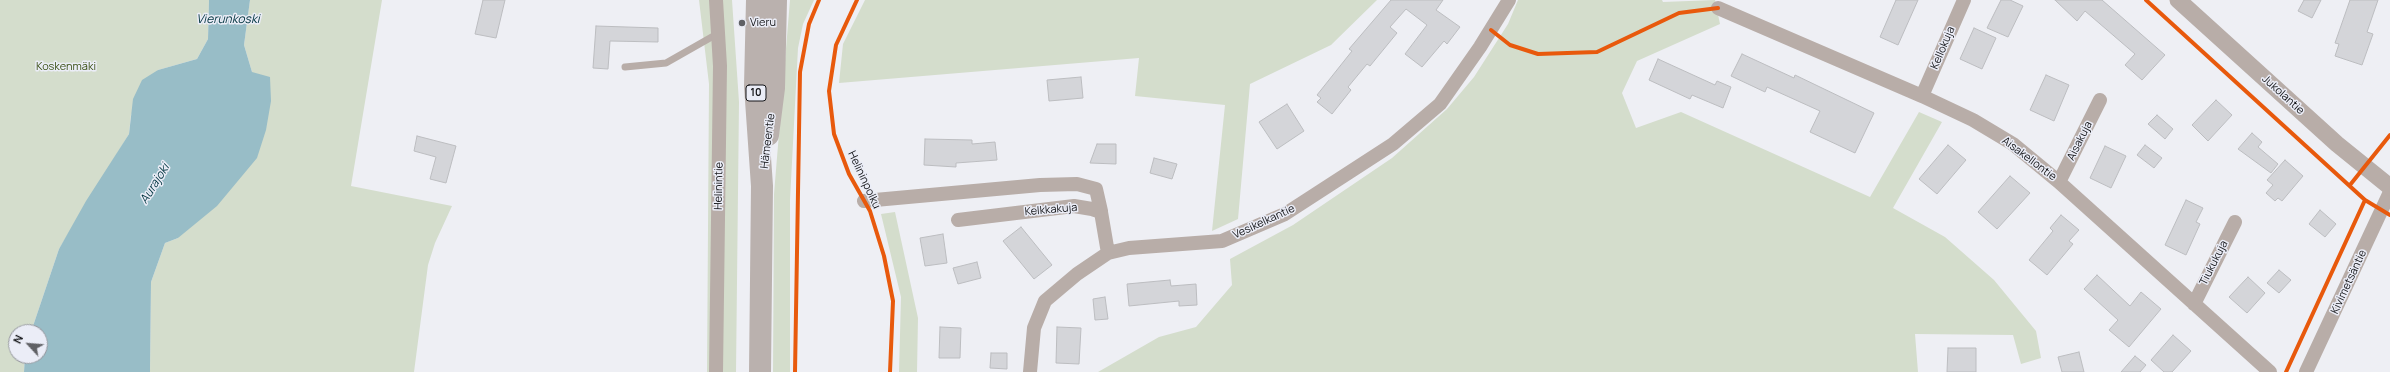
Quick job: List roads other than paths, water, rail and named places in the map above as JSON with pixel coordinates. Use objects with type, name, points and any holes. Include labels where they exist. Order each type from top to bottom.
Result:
[{"type":"highway","name":"Hämeentie","points":[[757,0],[755,86],[762,186],[760,372]]},
{"type":"highway","name":"Hämeentie","points":[[762,186],[774,88],[776,0]]},
{"type":"street","name":"Helinintie","points":[[716,0],[720,66],[716,372]]},
{"type":"street","name":"Vesikelkantie","points":[[1030,372],[1034,328],[1045,301],[1108,253],[1129,248],[1222,241],[1285,214],[1393,144],[1440,104],[1480,47],[1509,0]]},
{"type":"street","name":"Kellokuja","points":[[1922,96],[1964,0]]},
{"type":"street","name":"Jukolantie","points":[[2178,0],[2337,144],[2390,187]]},
{"type":"street","name":"Aisakellontie","points":[[1718,8],[1922,96],[1973,120],[2013,144],[2059,182],[2270,372]]},
{"type":"street","name":"Aisakuja","points":[[2059,182],[2100,100]]},
{"type":"street","points":[[864,200],[1040,185],[1077,184],[1096,189],[1108,253]]},
{"type":"street","name":"Kivimetsäntie","points":[[2306,372],[2390,192]]},
{"type":"street","name":"Kelkkakuja","points":[[958,220],[1074,206],[1101,211]]},
{"type":"street","name":"Tiukukuja","points":[[2194,304],[2235,222]]},
{"type":"lane","points":[[624,67],[666,63],[717,34]]},
{"type":"water","points":[[209,0],[250,0],[244,45],[252,72],[270,77],[271,101],[266,130],[257,158],[217,206],[178,238],[165,243],[151,282],[150,372],[24,372],[24,364],[48,364],[48,324],[34,324],[59,249],[86,201],[129,134],[133,99],[142,80],[158,70],[197,59],[208,39]]},
{"type":"place","name":"Vieru","points":[[742,23]]},
{"type":"water label","name":"Vierunkoski","points":[[228,20]]},
{"type":"water label","name":"Aurajoki","points":[[155,184]]},
{"type":"park label","name":"Koskenmäki","points":[[66,67]]}]
